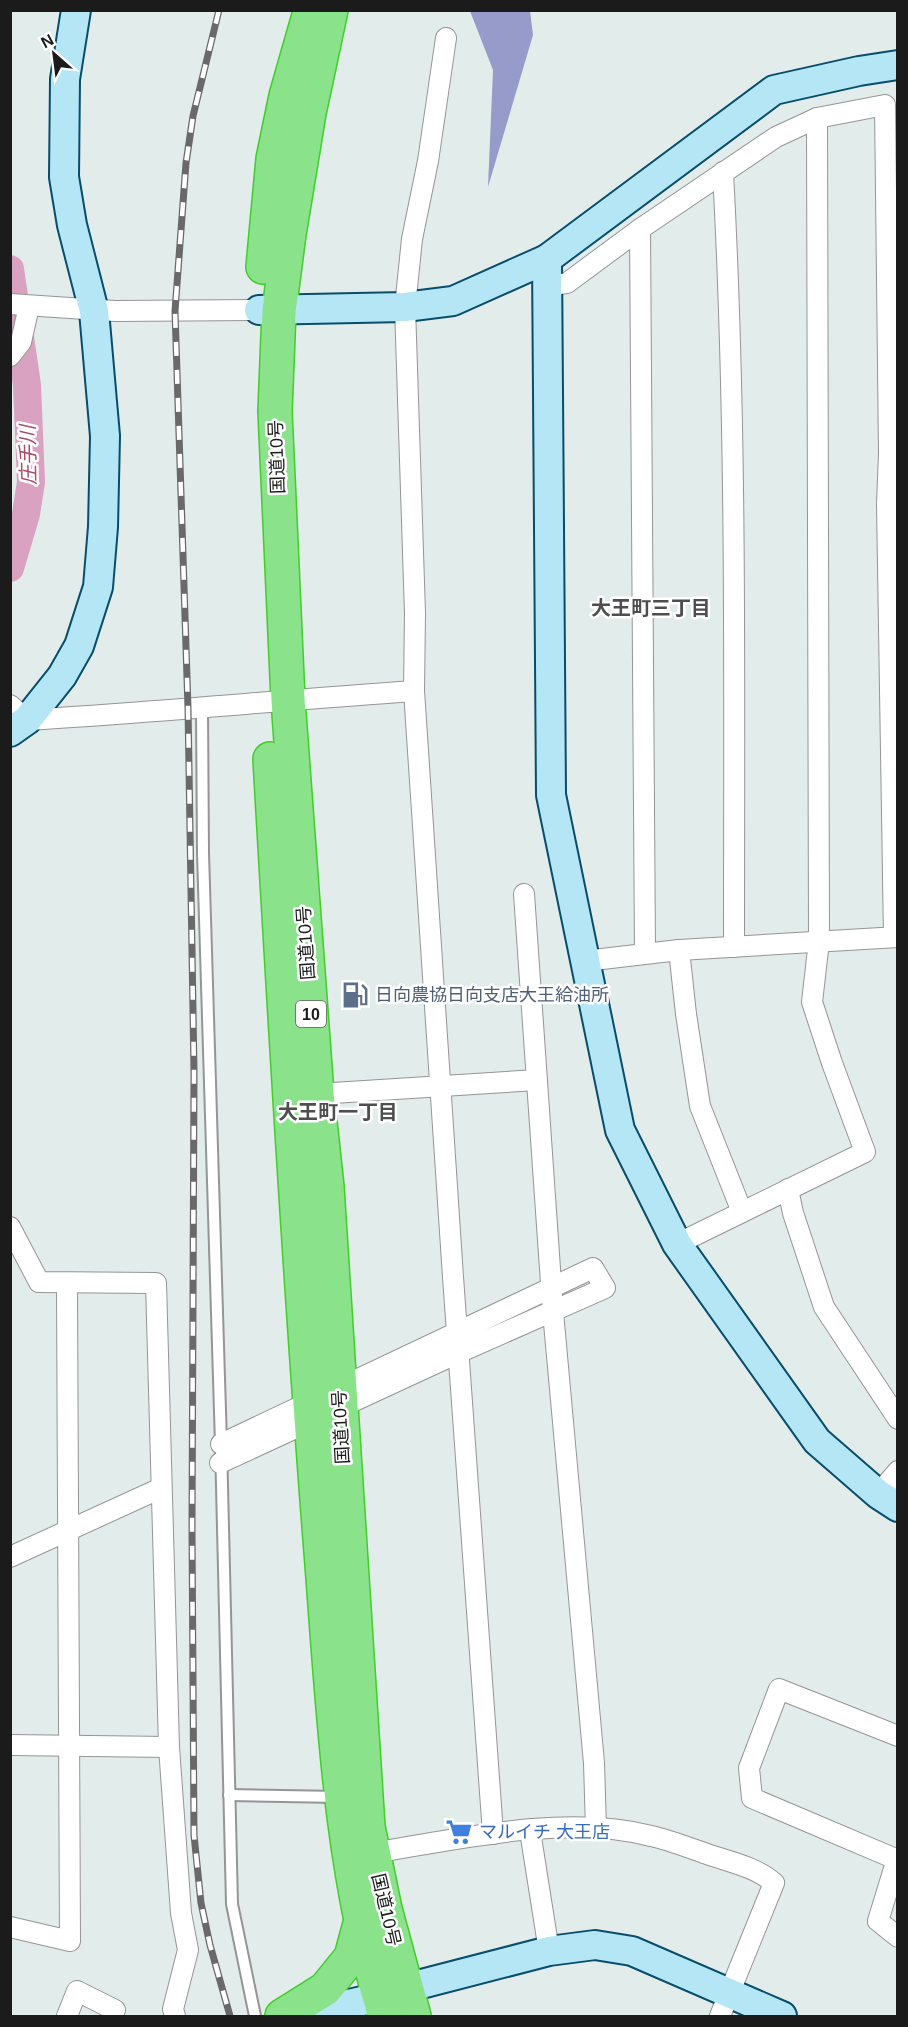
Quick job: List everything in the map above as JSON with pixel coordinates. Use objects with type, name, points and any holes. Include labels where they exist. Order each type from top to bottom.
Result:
[{"type":"highway","name":"国道10号","points":[[310,10],[286,96],[273,159],[269,310],[277,701],[325,1405],[368,1827],[385,1910],[396,2004]]},
{"type":"highway","name":"国道10号","points":[[269,310],[289,234],[309,113],[331,10]]},
{"type":"highway","name":"国道10号","points":[[277,701],[327,1186],[325,1405],[335,1726],[361,1920],[396,2004]]},
{"type":"highway","points":[[282,2016],[325,1989],[351,1957],[361,1920]]},
{"type":"street","points":[[16,719],[62,676],[79,646],[98,587],[103,527],[105,436],[94,311],[72,225],[64,177],[64,79],[76,10]]},
{"type":"street","points":[[446,38],[429,151],[412,239],[405,307],[415,613],[414,691],[493,1834]]},
{"type":"street","points":[[14,345],[28,306],[94,311],[269,310],[405,307],[453,301],[547,271],[774,90],[859,71],[897,66]]},
{"type":"street","points":[[547,271],[555,285],[567,283],[640,229],[776,137],[817,118],[885,105],[893,447],[893,469],[887,504],[896,928],[819,941],[679,950],[585,961]]},
{"type":"street","points":[[677,1245],[865,1152],[812,1002],[819,941],[817,118]]},
{"type":"street","points":[[723,172],[730,286],[734,637],[734,946]]},
{"type":"street","points":[[640,229],[645,953]]},
{"type":"street","points":[[547,271],[550,795],[620,1130],[677,1245],[817,1441],[888,1500],[897,1471]]},
{"type":"street","points":[[16,719],[202,708],[414,691]]},
{"type":"street","points":[[524,894],[551,1289],[594,1763],[596,1828]]},
{"type":"street","points":[[679,950],[700,1106],[742,1212]]},
{"type":"street","points":[[317,1094],[537,1080]]},
{"type":"street","points":[[788,1189],[793,1213],[824,1307],[897,1419]]},
{"type":"street","points":[[10,1227],[39,1282],[67,1284],[156,1282],[169,1747],[181,1913],[188,1950],[173,2009],[175,2016]]},
{"type":"street","points":[[221,1453],[325,1405],[458,1353],[605,1288],[593,1268],[457,1333],[325,1405]]},
{"type":"street","points":[[10,1927],[70,1941],[67,1284]]},
{"type":"street","points":[[10,1557],[161,1488]]},
{"type":"street","points":[[897,1736],[779,1689],[749,1768],[753,1798],[897,1860],[878,1920],[897,1937]]},
{"type":"street","points":[[10,1745],[169,1747]]},
{"type":"street","points":[[373,1854],[493,1834],[596,1828],[650,1835],[743,1866],[765,1876],[774,1883],[725,2005]]},
{"type":"street","points":[[530,1831],[549,1951]]},
{"type":"street","points":[[298,2016],[396,2004],[549,1951],[595,1945],[632,1951],[725,2005],[782,2016]]},
{"type":"street","points":[[67,2016],[77,1990],[116,2010]]},
{"type":"lane","points":[[202,708],[202,853],[221,1453],[232,1904],[255,2016]]},
{"type":"lane","points":[[229,1795],[343,1797]]},
{"type":"shaded area","points":[[470,11],[530,11],[533,35],[488,187],[493,70]]},
{"type":"waterway","name":"庄手川","points":[[10,269],[27,385],[31,482],[26,514],[10,568]]},
{"type":"railway","points":[[219,10],[193,116],[186,163],[175,311],[188,708],[194,1072],[192,1528],[194,1835],[201,1903],[230,2016]]},
{"type":"place","name":"日向農協日向支店大王給油所","points":[[355,995]]},
{"type":"place","name":"マルイチ 大王店","points":[[459,1832]]},
{"type":"district","name":"大王町三丁目","points":[[651,608]]},
{"type":"district","name":"大王町一丁目","points":[[338,1112]]}]
